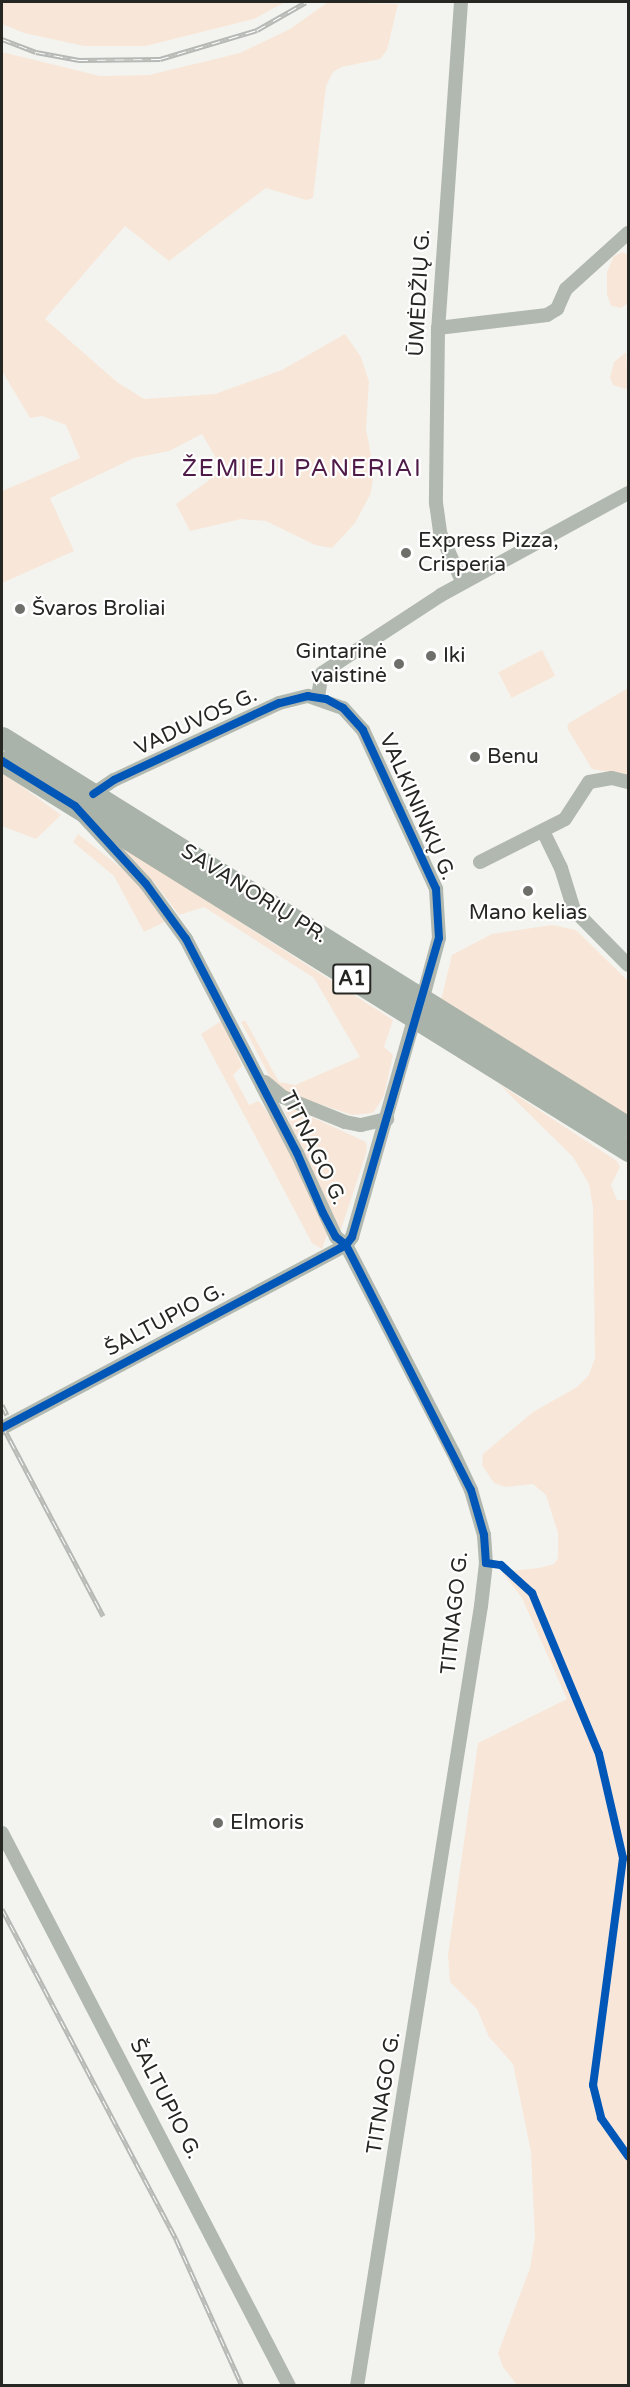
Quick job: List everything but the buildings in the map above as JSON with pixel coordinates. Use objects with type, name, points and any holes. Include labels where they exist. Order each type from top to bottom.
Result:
[{"type":"highway","name":"SAVANORIŲ PR.","points":[[2,736],[628,1127]]},
{"type":"highway","name":"SAVANORIŲ PR.","points":[[2,760],[628,1151]]},
{"type":"street","name":"ŪMĖDŽIŲ G.","points":[[461,2],[438,328],[438,524],[462,582]]},
{"type":"street","points":[[438,328],[548,315],[557,309],[566,289],[628,232]]},
{"type":"street","points":[[318,697],[322,674],[462,582],[628,494]]},
{"type":"street","name":"VADUVOS G.","points":[[93,794],[114,780],[279,703],[318,697]]},
{"type":"street","name":"VALKININKŲ G.","points":[[318,697],[343,708],[363,730],[436,889],[439,938],[425,990]]},
{"type":"street","points":[[480,862],[543,831],[571,812],[589,782],[612,778],[628,782]]},
{"type":"street","name":"TITNAGO G.","points":[[75,806],[166,909],[255,1072],[336,1236],[346,1245],[471,1490],[484,1535],[486,1563],[357,2385]]},
{"type":"street","points":[[543,831],[561,868],[574,910],[628,965]]},
{"type":"street","points":[[346,1245],[387,1119],[412,1028]]},
{"type":"street","points":[[255,1072],[276,1094],[345,1122],[361,1125],[387,1119]]},
{"type":"street","name":"ŠALTUPIO G.","points":[[2,1428],[346,1245]]},
{"type":"street","name":"ŠALTUPIO G.","points":[[2,1833],[289,2385]]},
{"type":"shaded area","points":[[2,2],[285,2],[254,19],[146,46],[84,46],[24,33],[2,24]]},
{"type":"shaded area","points":[[328,2],[398,4],[387,50],[380,59],[342,67],[333,72],[326,86],[313,198],[306,200],[266,188],[169,261],[125,226],[45,319],[117,382],[144,399],[215,394],[282,370],[345,334],[361,357],[369,382],[366,429],[374,471],[371,493],[355,523],[332,548],[315,545],[266,521],[241,519],[190,531],[176,504],[223,470],[202,434],[169,451],[134,458],[50,498],[74,551],[2,583],[2,491],[80,458],[66,425],[42,416],[30,418],[2,371],[2,52],[100,76],[149,75],[240,53],[290,29]]},
{"type":"shaded area","points":[[622,252],[628,255],[628,303],[621,308],[611,306],[607,294],[607,272],[614,256]]},
{"type":"shaded area","points":[[626,352],[628,388],[625,389],[613,385],[610,378],[614,362]]},
{"type":"shaded area","points":[[542,650],[555,676],[512,698],[498,672]]},
{"type":"shaded area","points":[[628,688],[628,775],[592,769],[567,728],[569,723]]},
{"type":"shaded area","points":[[2,772],[61,815],[36,839],[2,826]]},
{"type":"shaded area","points":[[78,834],[130,875],[166,921],[144,932],[114,876],[73,842]]},
{"type":"shaded area","points":[[107,837],[393,1020],[384,1047],[393,1055],[384,1096],[373,1113],[352,1115],[281,1091],[273,1083],[241,1022],[245,1020],[279,1082],[295,1085],[360,1057],[314,978],[204,907],[179,915],[154,882]]},
{"type":"shaded area","points":[[552,925],[576,930],[628,981],[628,1118],[441,1000],[452,955],[492,934]]},
{"type":"shaded area","points":[[223,1020],[242,1066],[233,1075],[249,1105],[258,1101],[284,1137],[328,1232],[322,1249],[312,1243],[201,1034]]},
{"type":"shaded area","points":[[499,1084],[617,1161],[620,1167],[611,1185],[617,1200],[628,1200],[628,2385],[517,2385],[503,2367],[498,2353],[530,2268],[535,2237],[531,2152],[513,2064],[489,2037],[477,2009],[450,1982],[448,1955],[478,1743],[567,1699],[522,1598],[502,1572],[539,1568],[554,1564],[558,1558],[558,1533],[546,1495],[533,1484],[505,1487],[494,1483],[482,1465],[483,1454],[533,1412],[577,1387],[589,1375],[595,1358],[593,1208],[589,1184],[573,1157]]},
{"type":"shaded area","points":[[286,1105],[366,1142],[367,1151],[340,1232],[324,1207],[284,1109]]},
{"type":"railway","points":[[2,39],[36,52],[79,60],[160,59],[257,30],[306,2]]},
{"type":"railway","points":[[2,1405],[7,1415]]},
{"type":"railway","points":[[2,1425],[103,1616]]},
{"type":"railway","points":[[2,1909],[176,2239],[242,2386]]},
{"type":"cycle path","points":[[2,1428],[346,1245],[352,1237],[439,938],[436,889],[363,730],[343,708],[326,699],[308,696],[279,703],[114,780],[93,794]]},
{"type":"cycle path","points":[[2,761],[75,806],[146,884],[186,939],[297,1153],[323,1213],[336,1237],[346,1245],[471,1490],[484,1535],[486,1563],[501,1565],[532,1593],[599,1754],[623,1858],[593,2085],[601,2118],[628,2156]]},
{"type":"place","name":"Express Pizza, Crisperia","points":[[406,553]]},
{"type":"place","name":"Švaros Broliai","points":[[20,609]]},
{"type":"place","name":"Iki","points":[[431,656]]},
{"type":"place","name":"Gintarinė vaistinė","points":[[399,664]]},
{"type":"place","name":"Benu","points":[[475,757]]},
{"type":"place","name":"Mano kelias","points":[[528,891]]},
{"type":"place","name":"Elmoris","points":[[218,1823]]},
{"type":"district","name":"ŽEMIEJI PANERIAI","points":[[302,469]]}]
